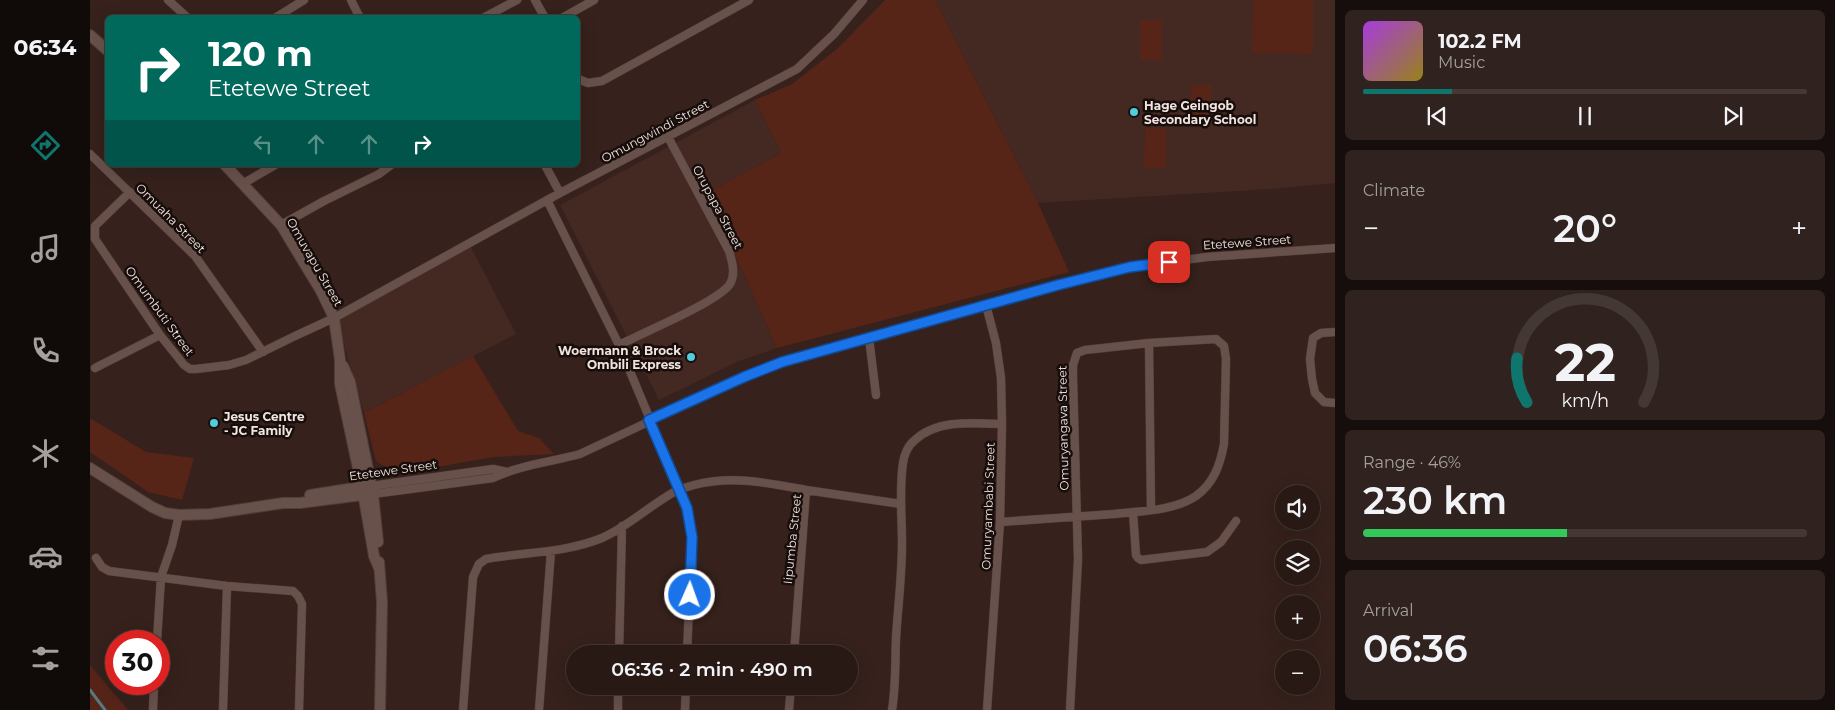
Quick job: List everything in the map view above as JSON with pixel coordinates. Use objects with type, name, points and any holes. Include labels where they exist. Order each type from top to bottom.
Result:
[{"type":"street","points":[[168,0],[185,15]]},
{"type":"street","points":[[280,15],[304,0]]},
{"type":"street","points":[[351,0],[358,15]]},
{"type":"street","points":[[489,15],[517,0]]},
{"type":"street","points":[[535,0],[543,15]]},
{"type":"street","points":[[567,15],[594,0]]},
{"type":"street","points":[[580,80],[588,84],[602,81],[749,0]]},
{"type":"street","name":"Omungwindi Street","points":[[334,318],[560,193],[797,69],[834,34],[863,0]]},
{"type":"street","points":[[90,35],[105,48]]},
{"type":"street","name":"Orupapa Street","points":[[619,344],[706,302],[724,292],[731,282],[733,269],[729,251],[668,137]]},
{"type":"street","name":"Omuaha Street","points":[[90,154],[195,256],[263,352]]},
{"type":"street","name":"Omuvapu Street","points":[[228,167],[281,225],[321,291],[334,318],[340,360],[340,384],[367,490],[374,556],[379,568],[382,602],[380,710]]},
{"type":"street","points":[[244,183],[272,167]]},
{"type":"street","points":[[281,225],[379,174],[388,167]]},
{"type":"street","points":[[545,167],[560,193]]},
{"type":"street","name":"Omumbuti Street","points":[[130,192],[95,226],[94,239],[160,335],[184,365],[190,368],[210,368],[246,360],[334,318]]},
{"type":"street","points":[[547,200],[619,344],[687,508],[692,537],[688,645]]},
{"type":"street","name":"Etetewe Street","points":[[90,468],[152,507],[165,513],[179,515],[210,514],[283,503],[298,497],[367,490],[494,469],[507,472],[580,454],[649,420],[782,362],[1058,285],[1130,267],[1207,257],[1335,248]]},
{"type":"street","name":"Omuryambabi Street","points":[[986,305],[996,343],[1001,378],[1002,424],[1000,522],[987,710]]},
{"type":"street","points":[[1335,332],[1322,333],[1314,338],[1310,359],[1315,394],[1324,402],[1335,403]]},
{"type":"street","points":[[95,368],[160,335]]},
{"type":"street","points":[[868,338],[876,395]]},
{"type":"street","name":"Omuryangava Street","points":[[1000,522],[1076,517],[1151,510],[1176,505],[1196,496],[1207,487],[1217,471],[1224,444],[1226,359],[1224,346],[1216,339],[1149,343],[1085,350],[1077,352],[1074,359],[1076,517],[1078,559],[1070,710]]},
{"type":"street","points":[[1149,343],[1151,510]]},
{"type":"street","points":[[892,710],[902,544],[903,461],[908,447],[915,439],[931,429],[943,426],[973,423],[1002,424]]},
{"type":"street","points":[[463,710],[473,577],[479,564],[486,559],[551,551],[581,545],[602,537],[622,526],[678,489],[709,481],[735,479],[768,482],[806,490]]},
{"type":"street","name":"Iipumba Street","points":[[795,645],[806,490],[901,504]]},
{"type":"street","points":[[1133,512],[1136,555],[1141,560],[1206,552],[1221,542],[1236,521]]},
{"type":"street","points":[[158,630],[161,577],[172,545],[179,515]]},
{"type":"street","points":[[619,645],[622,526]]},
{"type":"street","points":[[540,710],[551,551]]},
{"type":"street","points":[[96,558],[102,568],[109,571],[227,586],[293,590],[302,604],[299,710]]},
{"type":"street","points":[[222,710],[227,586]]},
{"type":"street","points":[[153,710],[154,695]]},
{"type":"street","points":[[618,695],[618,710]]},
{"type":"street","points":[[685,710],[686,695]]},
{"type":"street","points":[[789,710],[790,695]]},
{"type":"shaded area","points":[[885,0],[935,0],[1038,203],[1069,272],[777,348],[707,193],[781,153],[755,100],[792,84],[837,49]]},
{"type":"shaded area","name":"Hage Geingob Secondary School","points":[[935,0],[1335,0],[1335,183],[1271,189],[1038,203]]},
{"type":"shaded area","points":[[1253,0],[1313,0],[1313,54],[1252,53]]},
{"type":"shaded area","points":[[1140,20],[1162,20],[1162,61],[1140,60]]},
{"type":"shaded area","points":[[1191,85],[1212,85],[1212,125],[1190,125]]},
{"type":"shaded area","points":[[755,100],[781,153],[707,193],[777,348],[739,361],[659,400],[560,205]]},
{"type":"shaded area","points":[[1145,128],[1166,128],[1166,168],[1144,168]]},
{"type":"shaded area","points":[[471,247],[516,334],[364,413],[336,317]]},
{"type":"shaded area","points":[[473,356],[518,431],[539,438],[554,454],[494,457],[396,474],[376,461],[364,413]]},
{"type":"shaded area","points":[[90,418],[146,452],[194,458],[182,500],[148,492],[90,452]]},
{"type":"shaded area","points":[[90,665],[105,683],[105,695],[115,695],[128,710],[90,710]]},
{"type":"waterway","points":[[90,690],[105,710]]},
{"type":"place","name":"Hage Geingob Secondary School","points":[[1134,112]]},
{"type":"place","name":"Woermann & Brock Ombili Express","points":[[691,357]]},
{"type":"place","name":"Jesus Centre - JC Family","points":[[214,423]]},
{"type":"route","points":[[690,595],[692,537],[687,508],[649,420],[782,362],[1058,285],[1130,267],[1169,262]]}]
